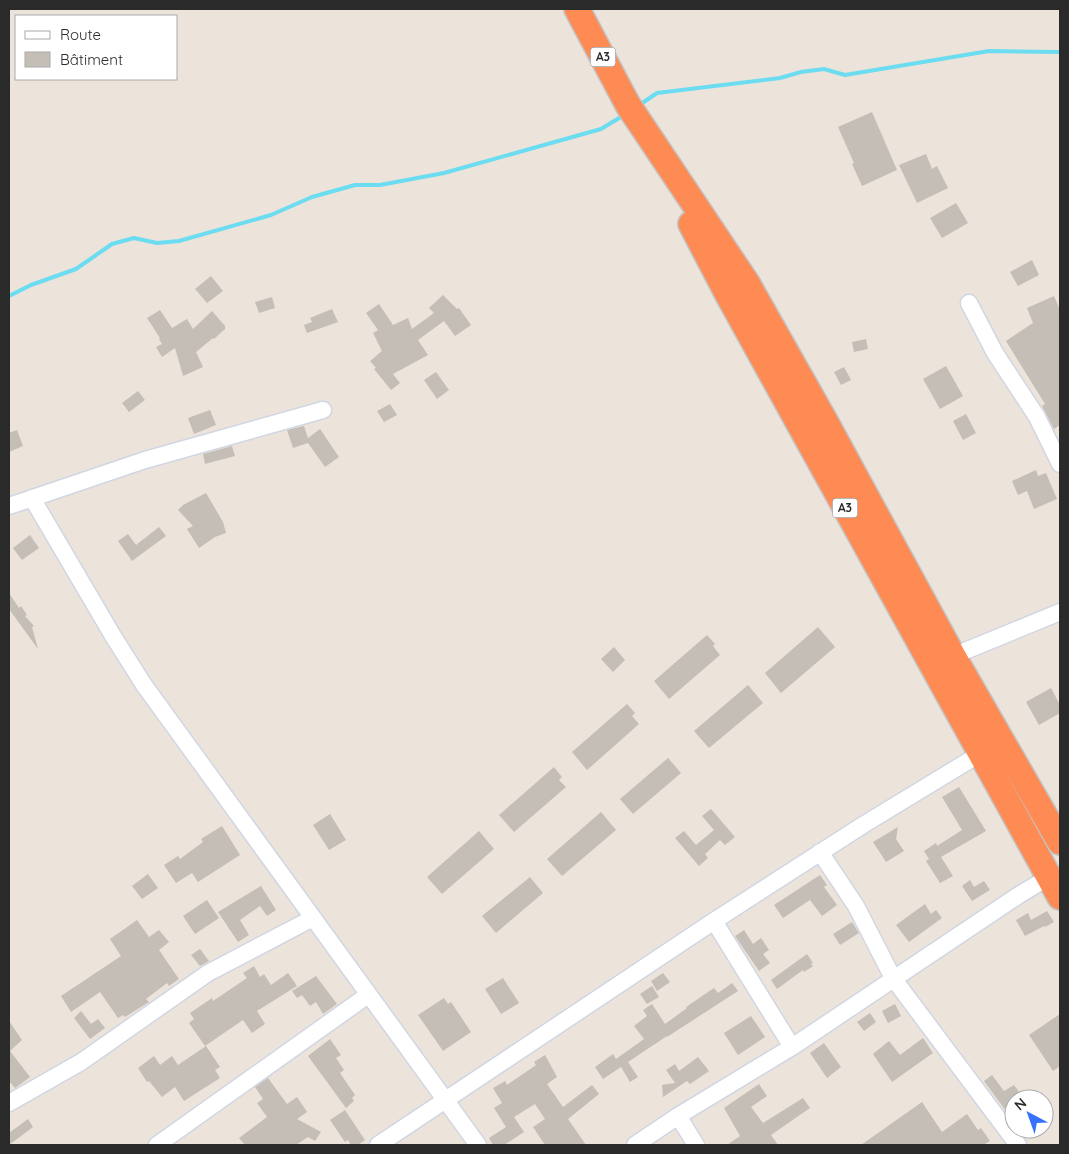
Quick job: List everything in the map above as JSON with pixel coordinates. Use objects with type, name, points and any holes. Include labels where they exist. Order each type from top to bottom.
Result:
[{"type":"highway","name":"A3","points":[[577,9],[728,295],[1054,887]]},
{"type":"highway","name":"A3","points":[[632,110],[747,283],[825,421],[953,656],[1060,842]]},
{"type":"street","points":[[969,303],[996,353],[1037,417],[1060,464]]},
{"type":"street","points":[[9,506],[145,460],[323,410]]},
{"type":"street","points":[[32,498],[144,685],[478,1145]]},
{"type":"street","points":[[953,656],[1060,612]]},
{"type":"street","points":[[378,1145],[820,852],[980,753],[1002,742]]},
{"type":"street","points":[[820,852],[856,906],[893,978],[1018,1145]]},
{"type":"street","points":[[635,1145],[678,1116],[792,1047],[893,978],[1054,887]]},
{"type":"street","points":[[9,1103],[81,1062],[208,973],[313,918]]},
{"type":"street","points":[[714,921],[792,1047]]},
{"type":"street","points":[[157,1145],[368,995]]},
{"type":"street","points":[[678,1116],[696,1145]]},
{"type":"building","points":[[872,112],[897,170],[862,186],[838,127]]},
{"type":"building","points":[[926,154],[932,169],[937,166],[948,188],[917,203],[899,165]]},
{"type":"building","points":[[956,203],[968,223],[942,238],[930,218]]},
{"type":"building","points":[[1032,260],[1039,275],[1018,286],[1010,272]]},
{"type":"building","points":[[211,276],[223,291],[207,303],[195,289]]},
{"type":"building","points":[[443,295],[457,309],[459,308],[471,325],[455,336],[444,321],[418,340],[428,355],[393,374],[400,383],[391,390],[370,361],[382,351],[373,333],[378,330],[366,313],[379,304],[393,325],[408,318],[412,329],[434,313],[429,308]]},
{"type":"building","points":[[1054,296],[1060,310],[1060,425],[1054,429],[1042,406],[1045,404],[1006,341],[1033,323],[1027,308]]},
{"type":"building","points":[[272,297],[275,308],[259,313],[255,302]]},
{"type":"building","points":[[332,309],[338,322],[307,333],[304,325],[312,322],[310,318]]},
{"type":"building","points":[[160,310],[172,328],[187,319],[193,329],[212,311],[225,326],[225,329],[214,339],[196,352],[203,367],[183,376],[175,348],[162,357],[156,347],[162,344],[160,338],[147,318]]},
{"type":"building","points":[[866,339],[868,349],[854,352],[852,342]]},
{"type":"building","points":[[946,366],[963,396],[940,409],[923,379]]},
{"type":"building","points":[[844,367],[851,380],[841,385],[834,372]]},
{"type":"building","points":[[436,372],[449,390],[437,399],[424,380]]},
{"type":"building","points":[[138,391],[145,400],[129,412],[122,403]]},
{"type":"building","points":[[390,404],[397,415],[384,422],[377,411]]},
{"type":"building","points":[[210,410],[216,425],[194,434],[188,418]]},
{"type":"building","points":[[966,414],[976,433],[963,440],[953,421]]},
{"type":"building","points":[[304,426],[308,438],[320,429],[339,457],[325,467],[308,443],[293,448],[287,430]]},
{"type":"building","points":[[17,430],[23,446],[9,452],[9,433]]},
{"type":"building","points":[[232,446],[235,456],[205,464],[203,454]]},
{"type":"building","points":[[1036,470],[1038,476],[1046,473],[1057,499],[1034,509],[1027,491],[1018,495],[1012,481]]},
{"type":"building","points":[[206,493],[223,522],[226,533],[215,537],[199,548],[187,529],[193,526],[178,510],[183,505]]},
{"type":"building","points":[[159,527],[166,536],[132,561],[118,541],[128,534],[136,545]]},
{"type":"building","points":[[30,535],[39,548],[22,560],[13,548]]},
{"type":"building","points":[[9,593],[19,608],[21,606],[27,615],[25,616],[34,626],[32,627],[38,649],[9,609]]},
{"type":"building","points":[[818,627],[835,647],[781,693],[765,673]]},
{"type":"building","points":[[707,635],[715,644],[713,646],[720,655],[669,699],[654,681]]},
{"type":"building","points":[[614,647],[625,660],[613,672],[601,659]]},
{"type":"building","points":[[748,685],[763,703],[709,748],[694,731]]},
{"type":"building","points":[[1051,688],[1060,705],[1060,713],[1039,725],[1026,702]]},
{"type":"building","points":[[627,704],[635,713],[632,716],[639,724],[587,770],[572,752]]},
{"type":"building","points":[[668,758],[681,773],[633,814],[620,799]]},
{"type":"building","points":[[554,767],[562,777],[559,780],[566,787],[514,832],[499,815]]},
{"type":"building","points":[[959,787],[986,831],[941,857],[953,876],[940,883],[926,861],[929,859],[924,851],[936,843],[937,846],[962,830],[942,797]]},
{"type":"building","points":[[711,809],[735,837],[725,845],[720,840],[705,854],[708,858],[699,866],[675,838],[684,831],[696,845],[714,830],[702,816]]},
{"type":"building","points":[[601,812],[616,830],[562,876],[547,859]]},
{"type":"building","points":[[330,814],[346,840],[329,850],[313,825]]},
{"type":"building","points":[[222,826],[240,855],[198,882],[192,873],[176,883],[164,865],[178,856],[180,859],[203,842],[201,839]]},
{"type":"building","points":[[898,827],[896,839],[904,851],[886,862],[873,842]]},
{"type":"building","points":[[479,831],[494,849],[442,894],[427,877]]},
{"type":"building","points":[[148,874],[158,888],[142,899],[132,886]]},
{"type":"building","points":[[820,875],[827,885],[824,887],[837,905],[822,916],[810,900],[783,918],[774,905]]},
{"type":"building","points":[[530,877],[543,893],[496,933],[482,916]]},
{"type":"building","points":[[970,880],[974,887],[984,881],[990,890],[972,901],[962,886]]},
{"type":"building","points":[[261,886],[276,910],[267,916],[260,906],[240,920],[249,935],[238,942],[218,912]]},
{"type":"building","points":[[207,900],[219,918],[195,934],[183,916]]},
{"type":"building","points":[[925,904],[931,914],[936,910],[942,918],[909,942],[896,925]]},
{"type":"building","points":[[1047,911],[1054,922],[1025,936],[1016,920],[1028,913],[1031,920]]},
{"type":"building","points":[[137,920],[149,937],[159,930],[169,942],[159,950],[179,979],[169,986],[167,983],[146,999],[149,1002],[125,1017],[123,1015],[118,1018],[100,992],[71,1012],[61,996],[121,956],[110,939]]},
{"type":"building","points":[[852,922],[859,933],[840,945],[833,934]]},
{"type":"building","points":[[744,930],[753,944],[761,938],[769,950],[763,954],[770,963],[759,971],[735,936]]},
{"type":"building","points":[[200,949],[209,961],[200,966],[191,955]]},
{"type":"building","points":[[807,954],[813,966],[804,972],[803,970],[777,989],[771,980]]},
{"type":"building","points":[[254,966],[260,977],[264,974],[271,985],[288,973],[297,986],[257,1011],[265,1024],[252,1033],[243,1020],[205,1046],[189,1023],[194,1019],[190,1013],[212,998],[213,1001],[247,978],[243,973]]},
{"type":"building","points":[[663,973],[670,982],[657,991],[651,981]]},
{"type":"building","points":[[316,976],[337,1004],[323,1014],[316,1002],[310,1006],[302,995],[297,998],[292,991]]},
{"type":"building","points":[[503,978],[519,1003],[501,1014],[485,989]]},
{"type":"building","points":[[732,983],[738,991],[628,1062],[638,1077],[630,1082],[621,1067],[603,1079],[595,1067],[613,1054],[616,1059],[644,1039],[634,1026],[647,1016],[643,1010],[652,1004],[665,1024],[714,988],[718,993]]},
{"type":"building","points":[[652,986],[659,997],[647,1004],[640,994]]},
{"type":"building","points":[[444,998],[448,1004],[451,1002],[471,1032],[443,1051],[418,1015]]},
{"type":"building","points":[[895,1004],[901,1016],[888,1023],[882,1011]]},
{"type":"building","points":[[81,1011],[91,1024],[98,1019],[105,1028],[90,1039],[74,1018]]},
{"type":"building","points":[[870,1013],[876,1022],[864,1031],[857,1022]]},
{"type":"building","points":[[1060,1014],[1060,1066],[1053,1071],[1029,1035]]},
{"type":"building","points":[[751,1016],[765,1037],[738,1055],[724,1033]]},
{"type":"building","points":[[9,1021],[22,1040],[10,1051],[30,1077],[15,1088],[9,1081]]},
{"type":"building","points":[[923,1038],[933,1053],[892,1082],[873,1054],[889,1041],[900,1055]]},
{"type":"building","points":[[330,1039],[341,1055],[336,1058],[344,1070],[340,1073],[355,1095],[352,1098],[354,1101],[346,1108],[308,1056]]},
{"type":"building","points":[[824,1043],[841,1067],[827,1078],[810,1053]]},
{"type":"building","points":[[206,1046],[220,1067],[215,1070],[220,1078],[184,1101],[175,1087],[162,1097],[149,1081],[147,1082],[138,1068],[154,1056],[160,1065],[172,1056],[178,1065]]},
{"type":"building","points":[[545,1055],[557,1077],[547,1084],[563,1107],[592,1085],[599,1094],[568,1119],[586,1145],[545,1145],[533,1127],[545,1119],[535,1104],[514,1117],[524,1132],[504,1145],[493,1145],[489,1138],[506,1127],[494,1108],[502,1103],[493,1088],[505,1081],[507,1085],[536,1065],[534,1062]]},
{"type":"building","points":[[698,1057],[709,1071],[690,1084],[687,1081],[663,1097],[662,1085],[675,1083],[666,1070],[675,1064],[679,1071]]},
{"type":"building","points":[[992,1075],[1004,1091],[1004,1108],[984,1081]]},
{"type":"building","points":[[268,1078],[287,1104],[297,1097],[307,1112],[297,1119],[321,1132],[315,1141],[308,1137],[296,1145],[245,1145],[239,1138],[267,1117],[257,1103],[263,1099],[255,1087]]},
{"type":"building","points":[[759,1084],[767,1096],[751,1107],[763,1123],[803,1098],[810,1108],[771,1135],[778,1145],[727,1145],[740,1136],[724,1108]]},
{"type":"building","points":[[1014,1085],[1017,1089],[1007,1089]]},
{"type":"building","points":[[922,1102],[942,1132],[967,1114],[978,1130],[981,1128],[990,1141],[983,1145],[861,1145]]},
{"type":"building","points":[[345,1110],[365,1140],[358,1145],[351,1145],[348,1140],[345,1142],[330,1120]]},
{"type":"building","points":[[28,1119],[33,1127],[9,1145],[9,1133]]},
{"type":"waterway","points":[[638,106],[657,93],[780,78],[801,72],[824,69],[845,75],[989,51],[1060,52]]},
{"type":"waterway","points":[[9,296],[31,285],[76,269],[112,244],[134,238],[157,243],[179,241],[271,215],[312,197],[355,185],[380,185],[444,173],[601,129],[624,115]]}]
